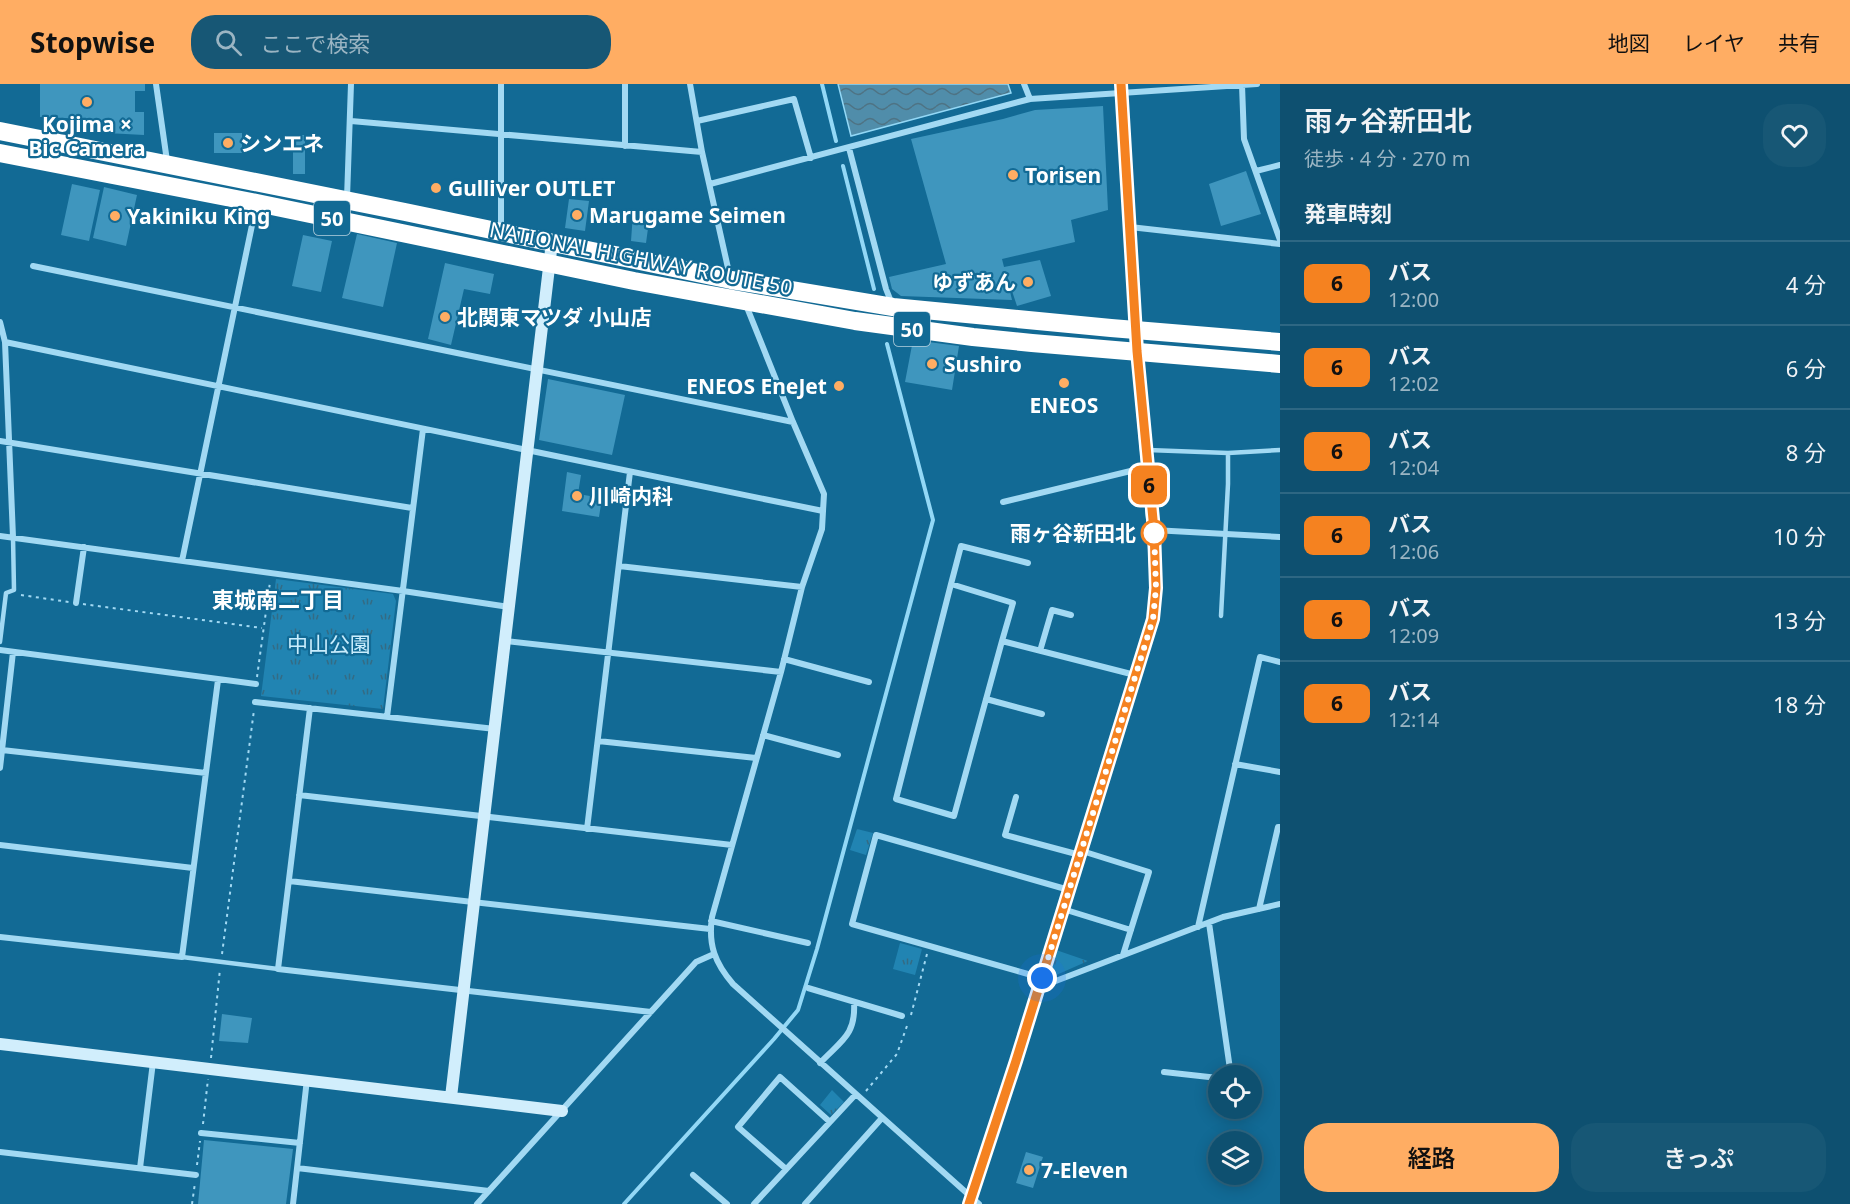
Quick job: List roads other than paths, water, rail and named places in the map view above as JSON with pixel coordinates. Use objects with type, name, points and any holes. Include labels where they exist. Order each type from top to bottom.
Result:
[{"type":"highway","name":"NATIONAL HIGHWAY ROUTE 50","points":[[0,131],[731,280],[893,307],[1280,342]]},
{"type":"highway","name":"NATIONAL HIGHWAY ROUTE 50","points":[[0,153],[257,203],[550,264],[855,321],[973,337],[1280,364]]},
{"type":"street","points":[[156,84],[167,164]]},
{"type":"street","points":[[347,201],[351,84]]},
{"type":"street","points":[[501,84],[501,232]]},
{"type":"street","points":[[625,146],[626,84]]},
{"type":"street","points":[[690,84],[702,152],[731,280]]},
{"type":"street","points":[[1024,84],[1030,99]]},
{"type":"street","points":[[710,184],[1030,99],[1121,88],[1257,84]]},
{"type":"street","points":[[1242,85],[1244,139],[1280,240]]},
{"type":"street","points":[[744,301],[792,422],[824,494],[822,529],[802,587],[781,672],[711,921],[714,954],[722,970],[734,984],[973,1202],[1153,619],[1156,601],[1154,530],[1137,351],[1121,88]]},
{"type":"street","points":[[697,121],[794,99],[811,158]]},
{"type":"street","points":[[351,121],[702,152]]},
{"type":"street","points":[[849,148],[886,289],[893,307]]},
{"type":"street","points":[[1256,171],[1280,165]]},
{"type":"street","points":[[182,561],[257,203]]},
{"type":"street","points":[[1130,227],[1280,244]]},
{"type":"street","points":[[452,1097],[552,243]]},
{"type":"street","points":[[33,266],[792,422]]},
{"type":"street","points":[[0,322],[5,342],[13,537]]},
{"type":"street","points":[[5,342],[219,384],[423,429],[823,511]]},
{"type":"street","points":[[387,717],[423,429]]},
{"type":"street","points":[[0,441],[412,508]]},
{"type":"street","points":[[1003,502],[1148,467]]},
{"type":"street","points":[[587,830],[630,472]]},
{"type":"street","points":[[1154,530],[1280,537]]},
{"type":"street","points":[[0,536],[404,591],[510,608]]},
{"type":"street","points":[[951,584],[1013,603],[954,816],[896,799],[951,584],[961,546],[1028,563]]},
{"type":"street","points":[[76,603],[84,547]]},
{"type":"street","points":[[619,566],[802,587]]},
{"type":"street","points":[[1040,651],[1052,610],[1071,615]]},
{"type":"street","points":[[1002,640],[1135,675]]},
{"type":"street","points":[[506,641],[781,672]]},
{"type":"street","points":[[0,650],[256,684]]},
{"type":"street","points":[[0,768],[13,652]]},
{"type":"street","points":[[1198,927],[1260,657],[1280,662]]},
{"type":"street","points":[[784,658],[869,682]]},
{"type":"street","points":[[0,937],[183,957],[218,680]]},
{"type":"street","points":[[986,699],[1042,714]]},
{"type":"street","points":[[255,702],[495,729]]},
{"type":"street","points":[[310,708],[278,969],[651,1012]]},
{"type":"street","points":[[763,735],[838,755]]},
{"type":"street","points":[[598,741],[756,758]]},
{"type":"street","points":[[2,750],[206,773]]},
{"type":"street","points":[[1235,764],[1280,772]]},
{"type":"street","points":[[299,795],[732,845]]},
{"type":"street","points":[[1016,797],[1005,835],[1149,872],[1123,955]]},
{"type":"street","points":[[1259,909],[1278,827],[1280,827]]},
{"type":"street","points":[[1069,890],[876,835],[852,924],[1040,983],[1123,955],[1209,922],[1280,904]]},
{"type":"street","points":[[0,845],[193,868]]},
{"type":"street","points":[[289,880],[710,929]]},
{"type":"street","points":[[1063,909],[1131,930]]},
{"type":"street","points":[[711,921],[807,943]]},
{"type":"street","points":[[1209,922],[1229,1065]]},
{"type":"street","points":[[477,1204],[696,962],[714,954]]},
{"type":"street","points":[[808,988],[902,1016]]},
{"type":"street","points":[[820,1063],[851,1030],[854,1020],[854,1002]]},
{"type":"street","points":[[0,1044],[562,1111]]},
{"type":"street","points":[[140,1168],[153,1062]]},
{"type":"street","points":[[1164,1072],[1208,1077]]},
{"type":"street","points":[[786,1169],[738,1127],[780,1077],[830,1122]]},
{"type":"street","points":[[293,1204],[307,1079]]},
{"type":"street","points":[[754,1204],[830,1122],[858,1096]]},
{"type":"street","points":[[805,1204],[882,1118]]},
{"type":"street","points":[[201,1133],[300,1143]]},
{"type":"street","points":[[0,1152],[196,1175]]},
{"type":"street","points":[[297,1168],[489,1191]]},
{"type":"street","points":[[693,1175],[727,1204]]},
{"type":"lane","points":[[1146,450],[1228,453],[1280,450]]},
{"type":"lane","points":[[1221,616],[1228,453]]},
{"type":"lane","points":[[0,642],[6,593],[14,590],[13,537]]},
{"type":"lane","points":[[183,957],[278,969]]},
{"type":"water","points":[[838,84],[1008,84],[1011,93],[851,136]]},
{"type":"waterway","points":[[822,84],[836,141]]},
{"type":"waterway","points":[[843,166],[874,289]]},
{"type":"waterway","points":[[624,1204],[798,1010],[817,949],[933,520],[887,344]]},
{"type":"place","name":"Kojima × Bic Camera","points":[[87,102]]},
{"type":"place","name":"シンエネ","points":[[228,143]]},
{"type":"place","name":"Torisen","points":[[1013,175]]},
{"type":"place","name":"Gulliver OUTLET","points":[[436,188]]},
{"type":"place","name":"Marugame Seimen","points":[[577,215]]},
{"type":"place","name":"Yakiniku King","points":[[115,216]]},
{"type":"place","name":"ゆずあん","points":[[1028,282]]},
{"type":"place","name":"北関東マツダ 小山店","points":[[445,317]]},
{"type":"place","name":"Sushiro","points":[[932,364]]},
{"type":"place","name":"ENEOS","points":[[1064,383]]},
{"type":"place","name":"ENEOS EneJet","points":[[839,386]]},
{"type":"place","name":"川崎内科","points":[[577,496]]},
{"type":"place","name":"雨ヶ谷新田北","points":[[1154,533]]},
{"type":"place","name":"7-Eleven","points":[[1029,1170]]},
{"type":"district","name":"東城南二丁目","points":[[278,599]]},
{"type":"park label","name":"中山公園","points":[[329,644]]}]
